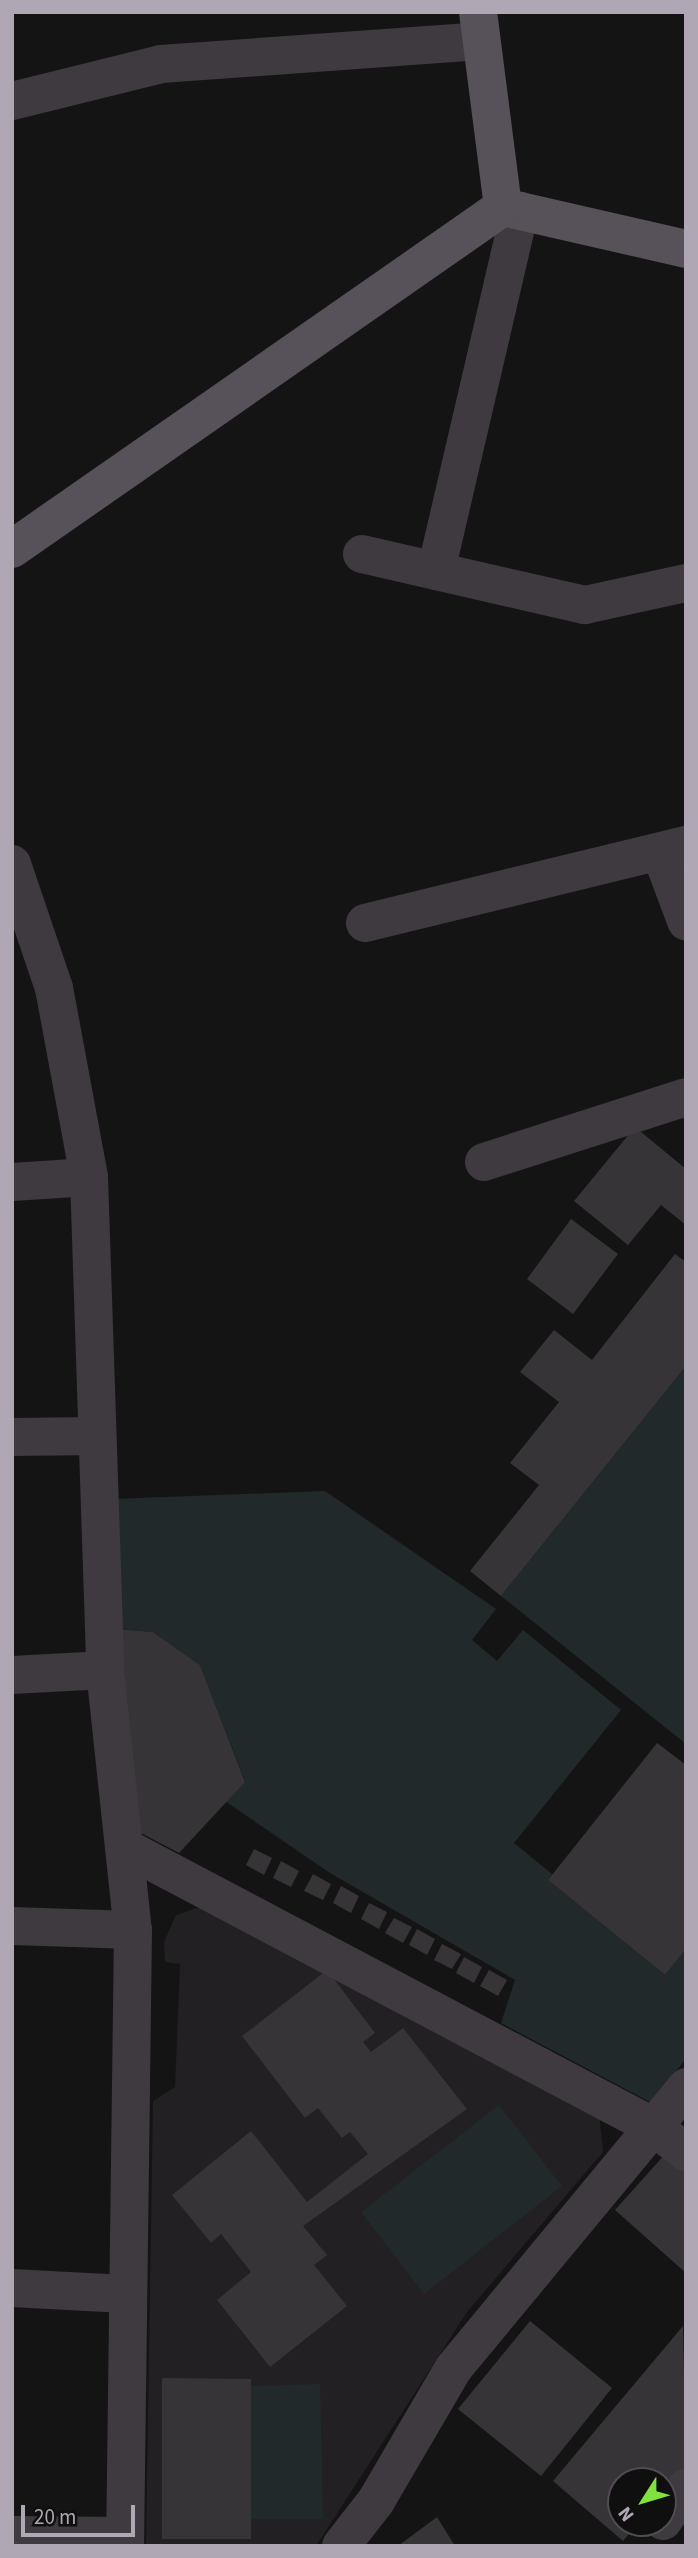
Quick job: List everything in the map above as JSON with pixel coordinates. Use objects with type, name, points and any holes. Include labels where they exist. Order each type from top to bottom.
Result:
[{"type":"main road","points":[[479,27],[511,209]]},
{"type":"main road","points":[[12,549],[511,209],[686,249]]},
{"type":"street","points":[[12,101],[160,64],[479,27]]},
{"type":"street","points":[[436,571],[511,209]]},
{"type":"street","points":[[362,554],[585,605],[686,583]]},
{"type":"street","points":[[365,923],[674,850],[686,921]]},
{"type":"street","points":[[12,864],[54,988],[89,1177],[104,1670],[133,1930],[125,2294],[124,2541],[12,2535]]},
{"type":"street","points":[[484,1162],[686,1097]]},
{"type":"street","points":[[12,1182],[89,1177]]},
{"type":"street","points":[[12,1437],[97,1436]]},
{"type":"street","points":[[12,1675],[104,1670]]},
{"type":"street","points":[[124,1847],[652,2126],[686,2152]]},
{"type":"street","points":[[12,1926],[133,1930]]},
{"type":"street","points":[[341,2546],[376,2501],[453,2369],[686,2087]]},
{"type":"street","points":[[12,2288],[125,2294]]},
{"type":"shaded area","points":[[686,1366],[686,1744],[501,1596]]},
{"type":"shaded area","points":[[325,1491],[496,1609],[472,1640],[497,1661],[523,1630],[621,1710],[514,1843],[552,1874],[548,1880],[665,1975],[686,1949],[686,2059],[650,2102],[501,2023],[515,1980],[330,1873],[225,1801],[245,1781],[200,1665],[153,1632],[103,1628],[112,1499]]},
{"type":"shaded area","points":[[209,1904],[599,2113],[603,2152],[467,2312],[316,2546],[146,2546],[153,2101],[175,2087],[180,1964],[165,1962],[164,1942],[176,1915]]},
{"type":"shaded area","points":[[499,2105],[562,2186],[424,2294],[361,2212]]},
{"type":"shaded area","points":[[320,2384],[323,2519],[251,2519],[251,2386]]},
{"type":"building","points":[[635,1127],[686,1169],[686,1225],[661,1205],[628,1245],[574,1201]]},
{"type":"building","points":[[571,1219],[618,1254],[573,1314],[527,1279]]},
{"type":"building","points":[[675,1254],[686,1262],[686,1366],[501,1596],[470,1571],[539,1485],[510,1463],[559,1402],[520,1372],[554,1330],[592,1360]]},
{"type":"building","points":[[115,1629],[153,1632],[200,1665],[245,1782],[179,1853],[141,1833]]},
{"type":"building","points":[[657,1743],[686,1765],[686,1949],[665,1975],[548,1880]]},
{"type":"building","points":[[254,1849],[272,1858],[264,1875],[246,1865]]},
{"type":"building","points":[[281,1861],[299,1871],[291,1887],[273,1878]]},
{"type":"building","points":[[313,1874],[331,1884],[323,1900],[304,1891]]},
{"type":"building","points":[[341,1886],[359,1896],[351,1913],[333,1903]]},
{"type":"building","points":[[369,1903],[387,1912],[379,1929],[361,1919]]},
{"type":"building","points":[[394,1918],[412,1927],[403,1943],[385,1933]]},
{"type":"building","points":[[417,1929],[435,1939],[427,1955],[409,1945]]},
{"type":"building","points":[[442,1944],[461,1954],[452,1969],[434,1960]]},
{"type":"building","points":[[464,1957],[482,1967],[474,1983],[456,1973]]},
{"type":"building","points":[[327,1970],[375,2033],[363,2042],[371,2052],[403,2028],[467,2109],[303,2226],[327,2255],[314,2265],[347,2306],[270,2367],[217,2300],[251,2272],[221,2234],[211,2243],[172,2195],[251,2131],[307,2202],[368,2154],[350,2132],[342,2138],[318,2108],[305,2118],[242,2036]]},
{"type":"building","points":[[489,1970],[507,1980],[498,1996],[480,1986]]},
{"type":"building","points":[[667,2152],[686,2169],[686,2273],[615,2210]]},
{"type":"building","points":[[530,2321],[612,2388],[541,2476],[458,2409]]},
{"type":"building","points":[[683,2326],[686,2467],[677,2478],[677,2467],[607,2467],[607,2527],[553,2481]]},
{"type":"building","points":[[162,2378],[251,2379],[251,2539],[162,2539]]},
{"type":"building","points":[[437,2517],[455,2546],[398,2546]]}]
